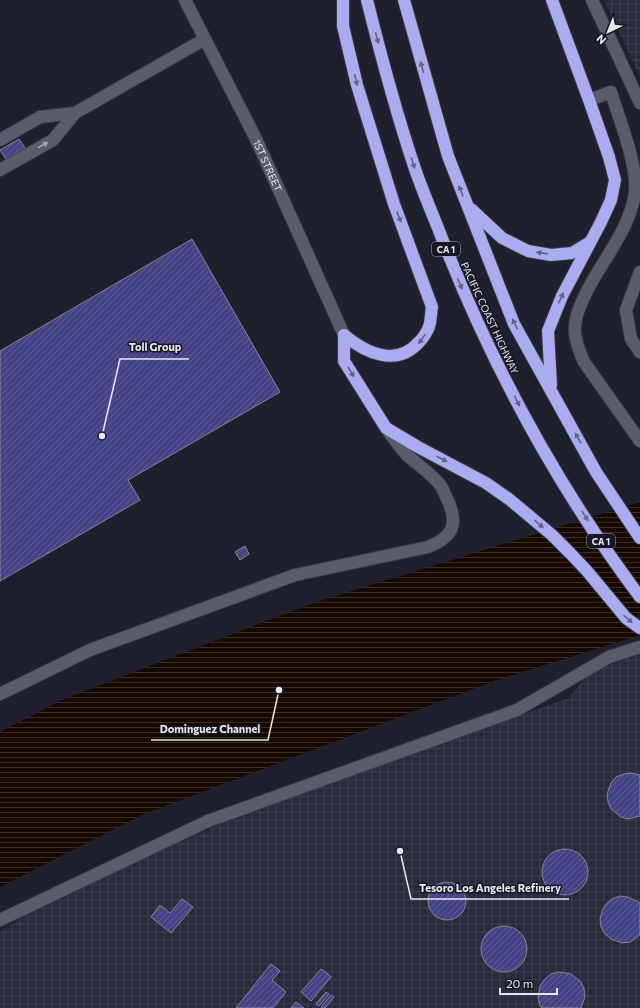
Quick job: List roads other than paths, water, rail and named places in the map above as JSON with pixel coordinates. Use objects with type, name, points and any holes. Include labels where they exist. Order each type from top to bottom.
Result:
[{"type":"highway","points":[[344,0],[343,26],[357,85],[394,204],[432,307],[430,324],[422,339],[417,345],[401,354],[390,356],[371,352],[356,345],[344,335]]},
{"type":"highway","name":"PACIFIC COAST HIGHWAY","points":[[367,0],[382,59],[414,167],[453,266],[484,338],[563,483],[640,597]]},
{"type":"highway","name":"PACIFIC COAST HIGHWAY","points":[[404,0],[448,156],[514,324],[552,390],[596,472],[640,538]]},
{"type":"highway","points":[[552,0],[609,157],[614,180],[611,200],[562,296],[548,331],[552,390]]},
{"type":"highway","points":[[467,206],[502,238],[528,251],[551,255],[572,253],[591,241]]},
{"type":"highway","points":[[344,335],[344,361],[386,428],[418,447],[486,483],[509,499],[561,544],[587,571],[626,618],[640,628]]},
{"type":"street","name":"1ST STREET","points":[[185,0],[256,139],[344,335]]},
{"type":"street","points":[[592,0],[640,103]]},
{"type":"street","points":[[0,170],[52,140],[75,113],[205,39]]},
{"type":"street","points":[[589,100],[611,92],[630,154],[634,173],[635,191],[632,210],[624,227],[589,286],[576,316],[575,333],[579,352],[584,362],[640,442]]},
{"type":"street","points":[[0,140],[40,117],[75,113]]},
{"type":"street","points":[[640,272],[626,310],[631,339],[640,352]]},
{"type":"street","points":[[0,694],[90,650],[295,575],[428,547],[441,541],[449,534],[454,523],[453,513],[443,490],[437,482],[406,454],[386,428]]},
{"type":"street","points":[[0,920],[208,821],[517,710],[609,657],[640,647]]},
{"type":"place","name":"Toll Group","points":[[102,436]]},
{"type":"place","name":"Dominguez Channel","points":[[279,690]]},
{"type":"place","name":"Tesoro Los Angeles Refinery","points":[[400,851]]}]
